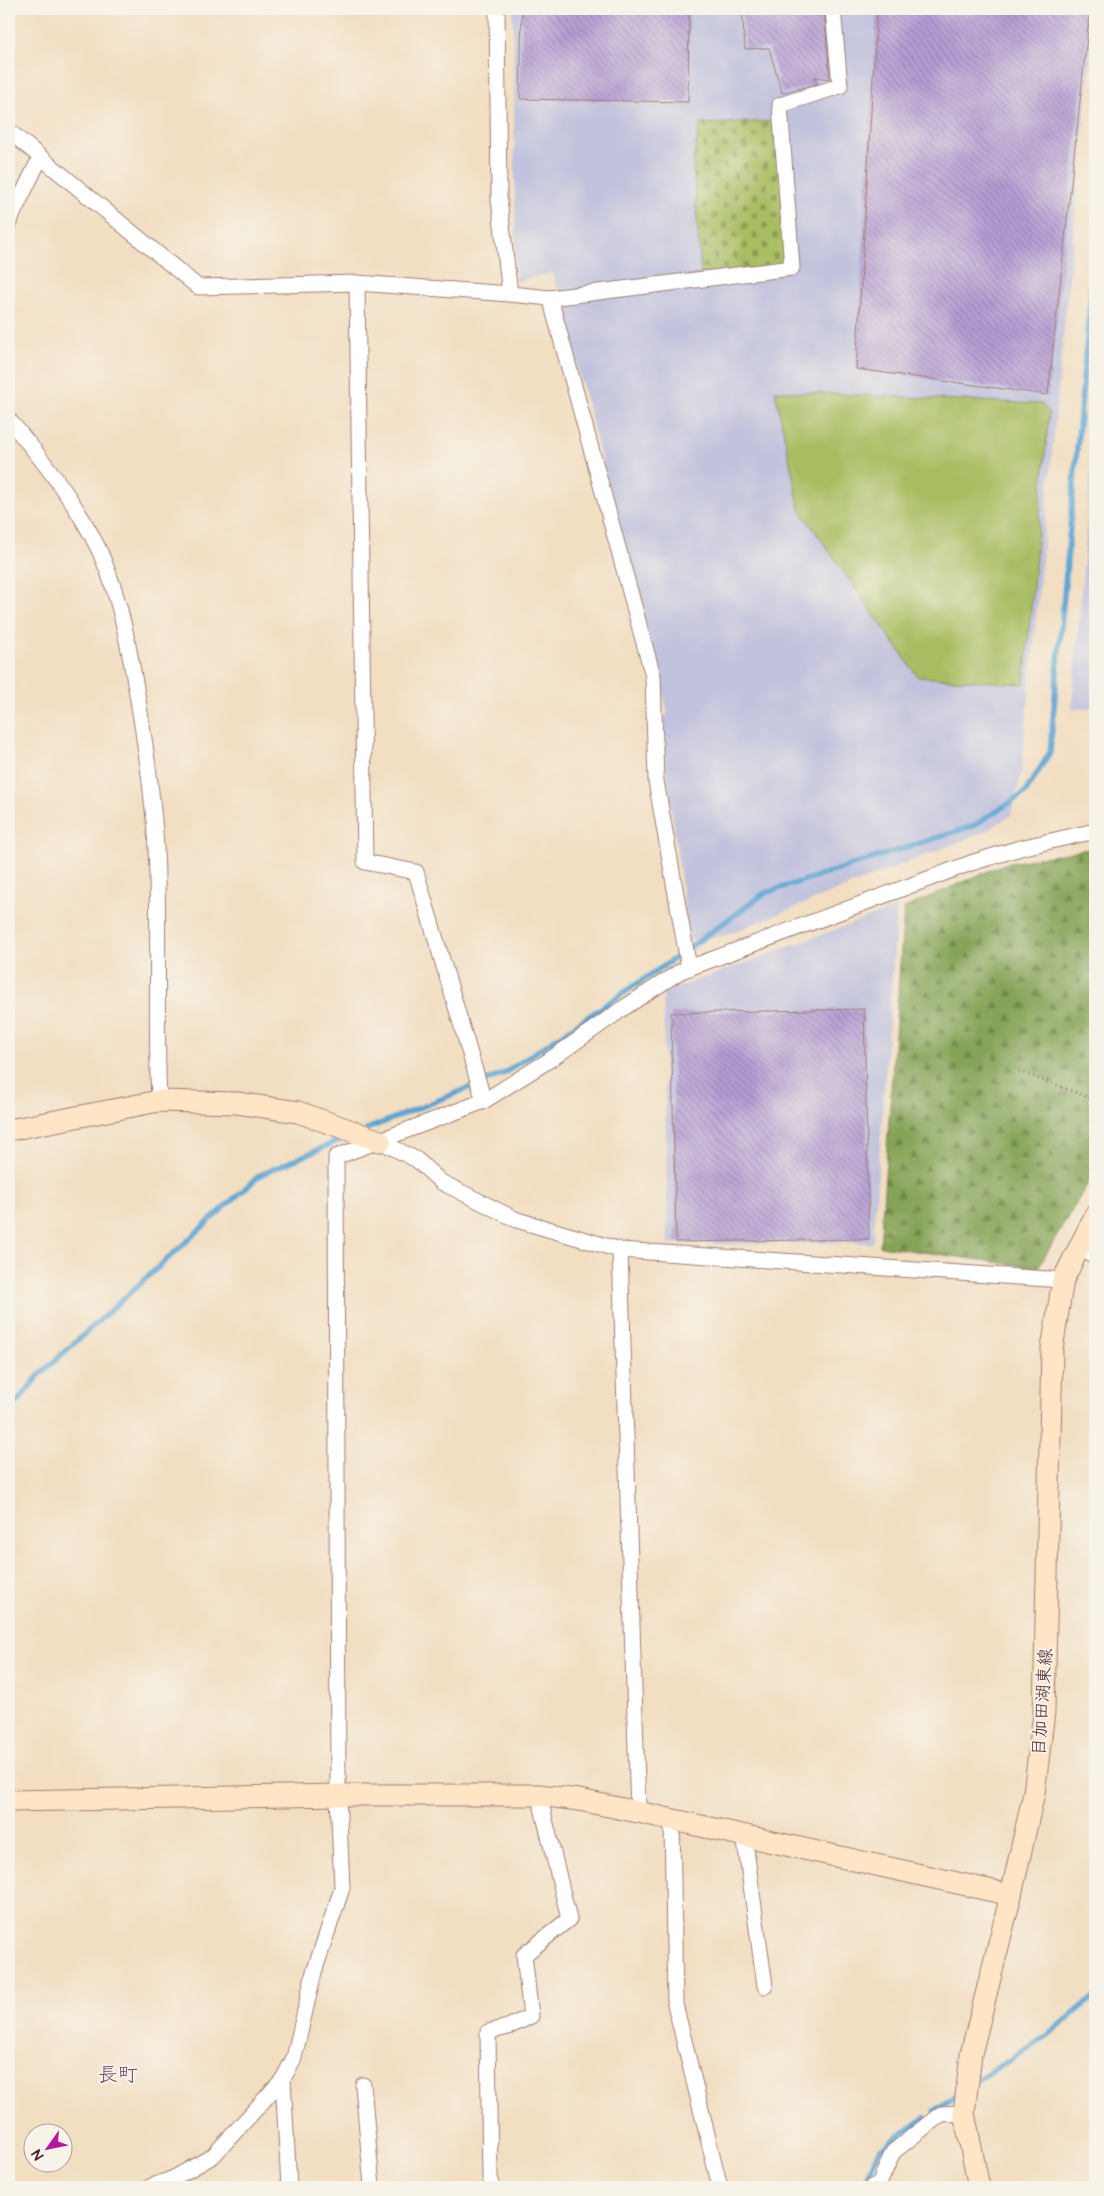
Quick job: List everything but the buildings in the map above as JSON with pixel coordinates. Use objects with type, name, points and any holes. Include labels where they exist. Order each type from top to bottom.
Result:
[{"type":"street","points":[[498,9],[499,199],[510,294]]},
{"type":"street","points":[[9,131],[198,287],[357,282],[550,298],[792,268],[780,105],[840,86],[832,9]]},
{"type":"street","points":[[9,222],[40,158]]},
{"type":"street","points":[[357,282],[365,862],[416,872],[484,1100]]},
{"type":"street","points":[[550,298],[653,676],[656,781],[689,968]]},
{"type":"street","points":[[9,420],[37,452],[92,537],[116,595],[128,643],[148,758],[156,849],[156,1050],[159,1101]]},
{"type":"street","points":[[150,2187],[174,2178],[214,2156],[283,2079],[294,2058],[314,1972],[342,1888],[338,1795],[336,1157],[484,1100],[551,1059],[625,1007],[689,968],[971,863],[1020,848],[1095,831]]},
{"type":"street","points":[[9,1130],[159,1101],[237,1102],[298,1112],[380,1141],[417,1160],[441,1182],[517,1220],[620,1250],[1063,1280]]},
{"type":"street","name":"目加田湖東線","points":[[979,2187],[964,2113],[971,2054],[1011,1895],[1034,1793],[1044,1712],[1052,1349],[1063,1280],[1087,1252],[1095,1216]]},
{"type":"street","points":[[620,1250],[638,1812]]},
{"type":"street","points":[[9,1801],[338,1795],[540,1795],[579,1800],[638,1812],[1011,1895]]},
{"type":"street","points":[[493,2187],[490,2178],[488,2032],[508,2027],[531,2016],[524,1955],[569,1919],[540,1795]]},
{"type":"street","points":[[672,1820],[675,2004],[720,2187]]},
{"type":"street","points":[[744,1835],[765,1986]]},
{"type":"street","points":[[283,2079],[289,2187]]},
{"type":"street","points":[[363,2086],[372,2187]]},
{"type":"street","points":[[872,2187],[879,2184],[893,2152],[941,2114],[964,2113]]},
{"type":"path","points":[[1019,1071],[1094,1100],[1095,1075]]},
{"type":"shaded area","points":[[513,9],[1095,9],[1021,774],[1011,815],[986,831],[726,935],[689,940],[660,723],[668,713],[553,273],[516,281]]},
{"type":"shaded area","points":[[1095,417],[1095,707],[1072,710]]},
{"type":"shaded area","points":[[897,907],[873,1243],[668,1244],[663,993]]},
{"type":"green space","points":[[777,121],[788,267],[701,274],[693,161],[700,124]]},
{"type":"green space","points":[[775,391],[1042,404],[1049,413],[1024,684],[918,677],[800,510]]},
{"type":"green space","points":[[1095,848],[1095,995],[1089,1107],[1095,1110],[1095,1171],[1038,1268],[880,1246],[904,908],[1004,864]]},
{"type":"waterway","points":[[367,1129],[503,1074],[668,963],[765,893],[973,826],[1025,793],[1050,752],[1095,247]]},
{"type":"waterway","points":[[9,1412],[39,1375],[260,1175],[349,1136]]},
{"type":"waterway","points":[[973,2083],[1047,2036],[1095,1996]]},
{"type":"waterway","points":[[934,2111],[961,2092]]},
{"type":"waterway","points":[[844,2187],[867,2178],[879,2150],[925,2118]]},
{"type":"district","name":"長町","points":[[118,2074]]}]
